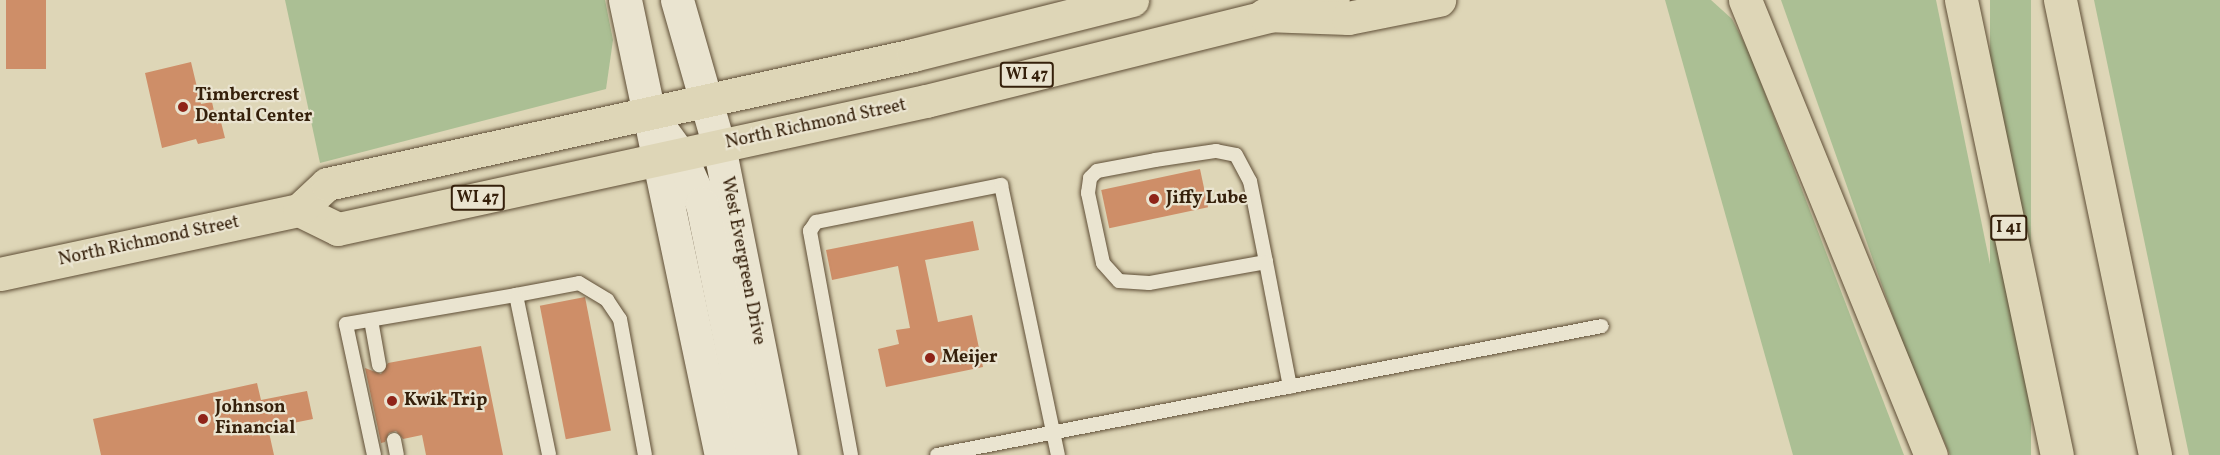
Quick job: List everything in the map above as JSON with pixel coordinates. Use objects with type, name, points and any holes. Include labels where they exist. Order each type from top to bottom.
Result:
[{"type":"main road","name":"WI 47","points":[[299,210],[327,184],[978,40],[1132,0]]},
{"type":"main road","name":"North Richmond Street","points":[[0,274],[299,210],[338,229],[926,101],[1264,15],[1333,0]]},
{"type":"main road","points":[[1264,15],[1348,18],[1439,0]]},
{"type":"main road","name":"I 41","points":[[1961,0],[2057,455]]},
{"type":"main road","points":[[2060,0],[2155,455]]},
{"type":"main road","points":[[1742,1],[1931,455]]},
{"type":"street","points":[[625,0],[650,113],[671,157],[702,204],[753,455]]},
{"type":"street","points":[[656,0],[668,53],[698,102]]},
{"type":"street","name":"West Evergreen Drive","points":[[677,0],[698,102],[719,146],[781,455]]},
{"type":"street","points":[[671,157],[721,455]]},
{"type":"lane","points":[[1266,262],[1149,283],[1119,281],[1103,263],[1088,193],[1090,178],[1097,171],[1155,160],[1216,151],[1236,155],[1250,181],[1266,262],[1290,387]]},
{"type":"lane","points":[[851,455],[810,231],[816,222],[1001,185],[1058,455]]},
{"type":"lane","points":[[374,455],[346,324],[516,296],[579,283],[607,300],[620,319],[645,455]]},
{"type":"lane","points":[[516,296],[549,455]]},
{"type":"lane","points":[[371,320],[379,365]]},
{"type":"lane","points":[[937,455],[1602,326]]},
{"type":"lane","points":[[394,440],[397,455]]},
{"type":"green space","points":[[285,0],[605,0],[613,40],[606,89],[320,163]]},
{"type":"green space","points":[[1665,0],[1711,0],[1732,19],[1749,52],[1904,455],[1793,455]]},
{"type":"green space","points":[[1781,0],[1936,0],[2029,455],[1950,455],[1901,339]]},
{"type":"green space","points":[[1990,0],[2031,0],[2031,455],[1990,455]]},
{"type":"green space","points":[[2094,0],[2220,0],[2220,455],[2189,455]]},
{"type":"building","points":[[6,0],[46,0],[46,69],[6,69]]},
{"type":"building","name":"Timbercrest Dental Center","points":[[191,62],[201,104],[212,102],[214,111],[218,110],[225,138],[198,144],[196,139],[162,148],[145,73]]},
{"type":"building","name":"Jiffy Lube","points":[[1200,169],[1208,207],[1109,228],[1101,190]]},
{"type":"building","points":[[973,221],[979,250],[925,260],[938,322],[972,315],[983,367],[886,387],[878,349],[899,344],[896,330],[910,328],[898,266],[832,280],[826,250]]},
{"type":"building","points":[[585,297],[611,431],[566,439],[540,306]]},
{"type":"building","name":"Kwik Trip","points":[[481,346],[503,455],[426,455],[422,435],[403,439],[396,431],[389,433],[385,442],[381,443],[365,368],[381,374],[388,363]]},
{"type":"building","name":"Johnson Financial","points":[[257,383],[261,400],[307,391],[313,419],[268,428],[274,455],[101,455],[93,419]]},
{"type":"place","name":"Timbercrest Dental Center","points":[[183,107]]},
{"type":"place","name":"Jiffy Lube","points":[[1154,199]]},
{"type":"place","name":"Meijer","points":[[930,358]]},
{"type":"place","name":"Kwik Trip","points":[[392,401]]},
{"type":"place","name":"Johnson Financial","points":[[203,419]]}]
